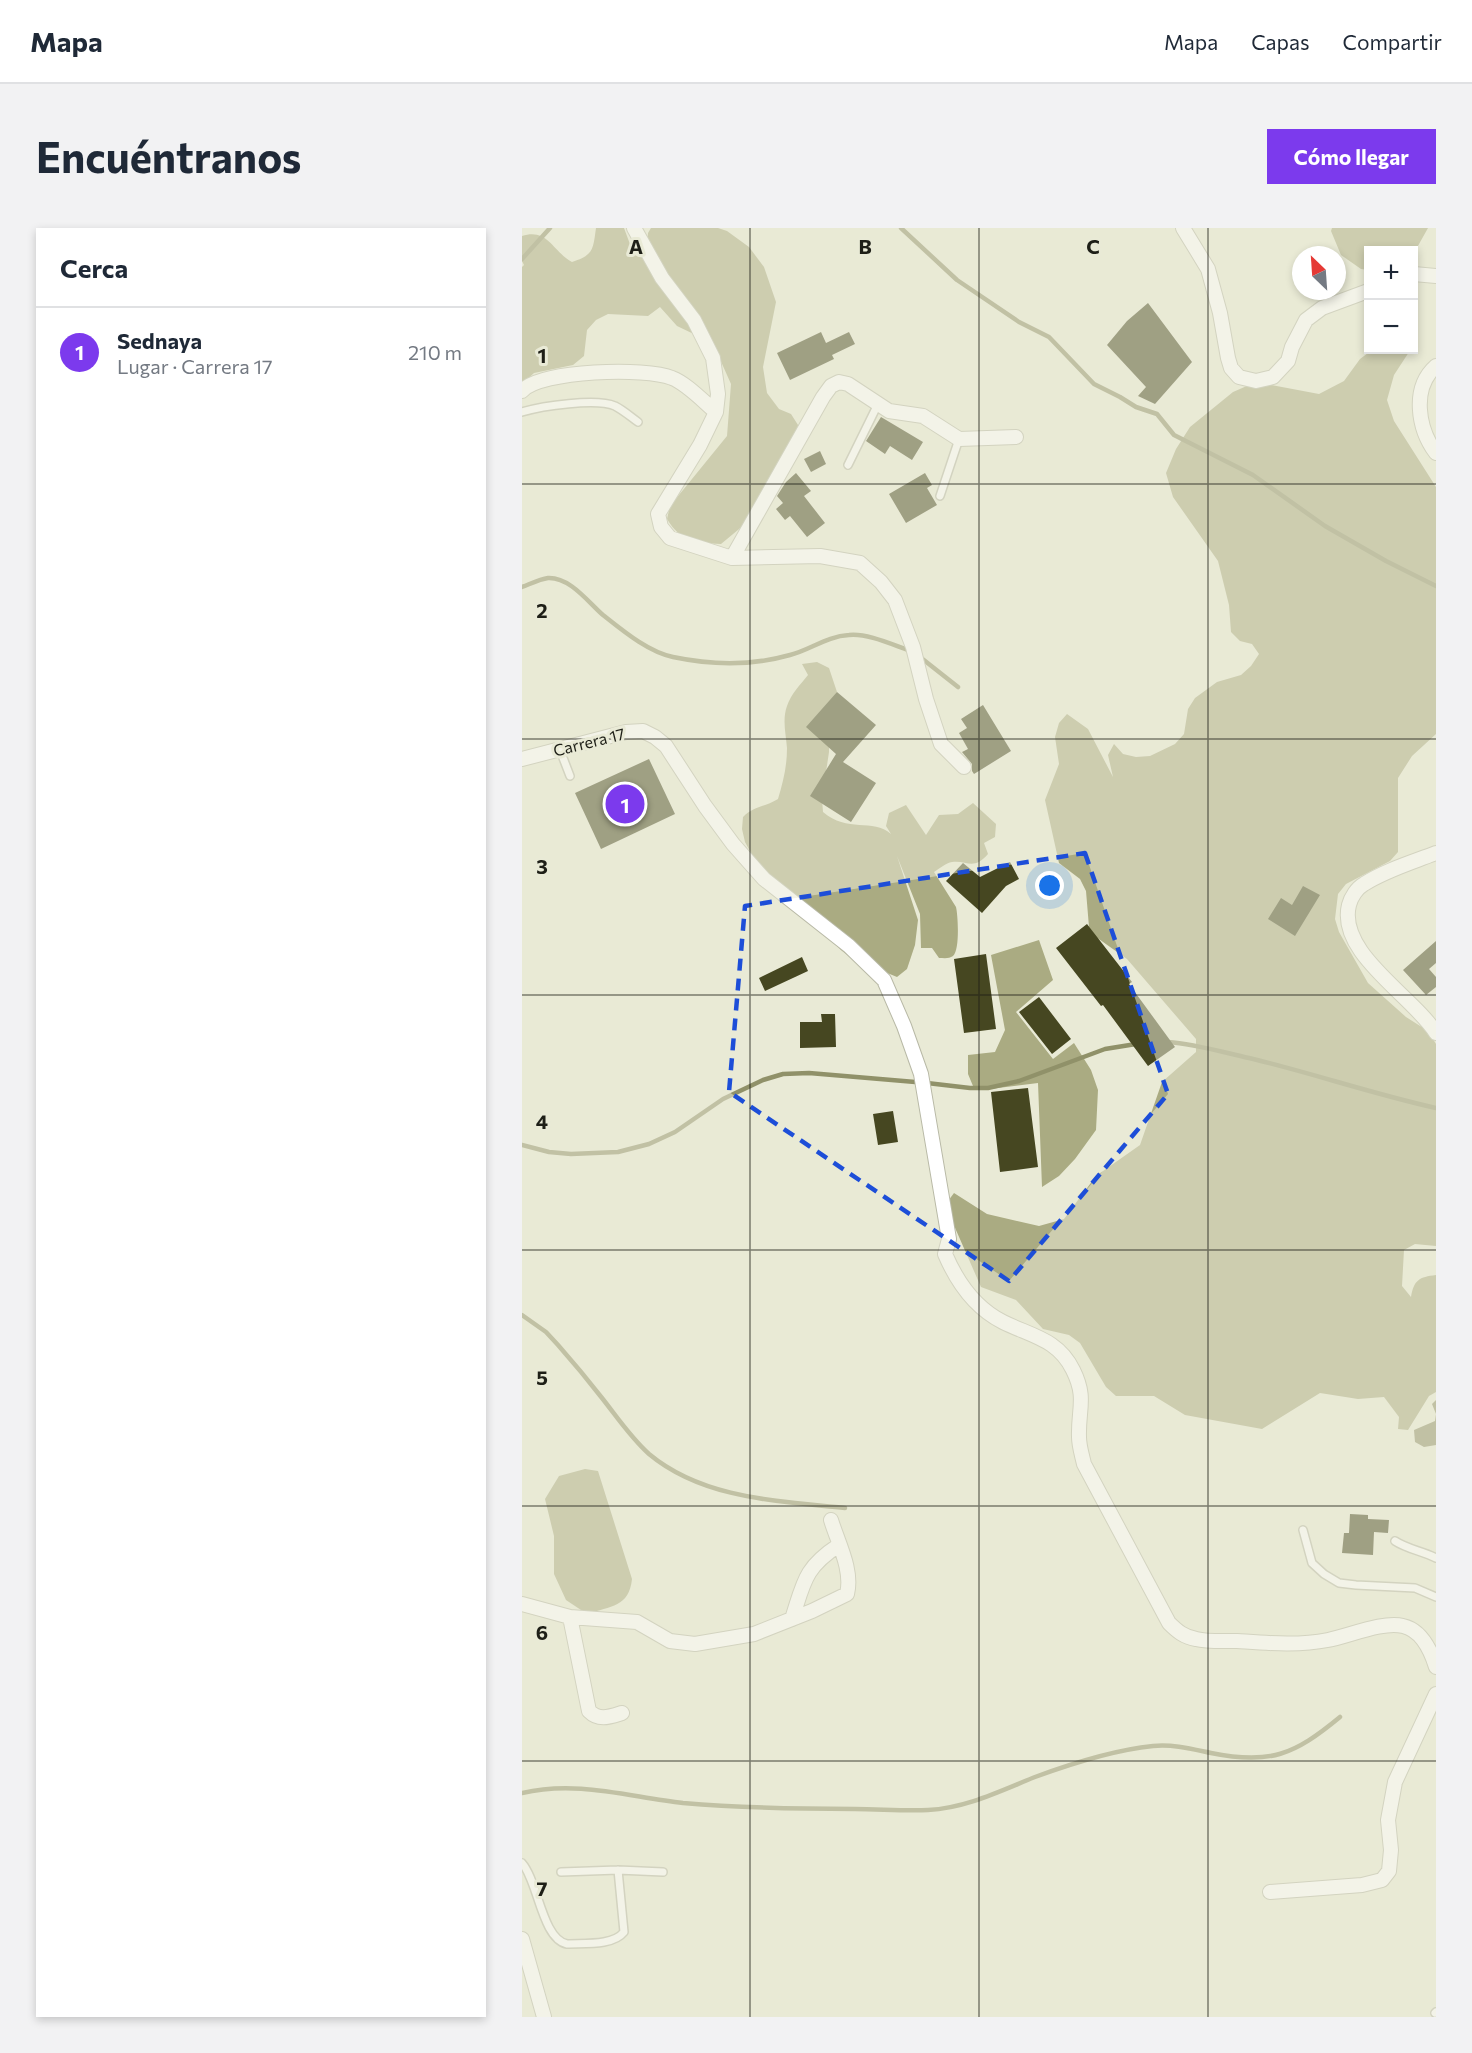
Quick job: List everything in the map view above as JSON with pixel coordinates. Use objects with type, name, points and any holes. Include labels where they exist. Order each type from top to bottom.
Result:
[{"type":"street","points":[[634,228],[662,278],[694,320],[713,358],[718,394],[716,412],[658,514],[661,527],[670,538],[732,558],[820,556],[860,562],[881,582],[895,600],[913,647],[926,699],[941,744],[964,767]]},
{"type":"street","points":[[1183,228],[1208,269],[1220,313],[1228,358],[1239,377],[1256,381],[1273,377],[1288,361],[1292,347],[1306,320],[1322,308],[1364,292]]},
{"type":"street","points":[[1418,274],[1436,276]]},
{"type":"street","points":[[1436,366],[1429,372],[1420,397],[1422,428],[1436,453]]},
{"type":"street","points":[[522,391],[538,382],[574,374],[642,371],[674,378],[716,412]]},
{"type":"street","points":[[732,558],[831,386],[839,382],[848,384],[889,411],[923,416],[959,439],[1016,437]]},
{"type":"street","name":"Carrera 17","points":[[522,759],[626,732],[643,731],[655,737],[666,746],[733,844],[764,879],[849,946],[884,981],[904,1026],[921,1074],[949,1239],[945,1254],[952,1272],[974,1300],[1002,1321],[1051,1343],[1072,1368],[1082,1395],[1078,1435],[1084,1464],[1169,1623],[1178,1632],[1197,1640],[1295,1644],[1326,1640],[1390,1624],[1404,1626],[1420,1637],[1431,1652],[1436,1667]]},
{"type":"street","points":[[1436,853],[1362,885],[1350,901],[1347,914],[1347,927],[1352,939],[1373,966],[1436,1033]]},
{"type":"street","points":[[522,1604],[570,1617],[637,1622],[670,1641],[695,1644],[754,1634],[847,1594],[850,1583],[831,1520]]},
{"type":"street","points":[[792,1619],[807,1574],[820,1557],[839,1545]]},
{"type":"street","points":[[570,1617],[589,1711],[595,1717],[603,1718],[621,1713]]},
{"type":"street","points":[[1270,1892],[1362,1885],[1382,1880],[1389,1871],[1391,1850],[1388,1820],[1395,1782],[1436,1694]]},
{"type":"street","points":[[522,1939],[544,2017]]},
{"type":"lane","points":[[848,465],[878,404]]},
{"type":"lane","points":[[522,412],[547,405],[613,405],[638,422]]},
{"type":"lane","points":[[939,496],[959,439]]},
{"type":"lane","points":[[560,750],[570,776]]},
{"type":"lane","points":[[1303,1530],[1312,1563],[1324,1574],[1339,1582],[1356,1586],[1415,1588],[1436,1597]]},
{"type":"lane","points":[[1395,1541],[1404,1547],[1436,1558]]},
{"type":"lane","points":[[522,1863],[529,1873],[544,1914],[556,1938],[561,1943],[567,1944],[609,1941],[619,1938],[624,1932],[618,1870]]},
{"type":"lane","points":[[561,1872],[618,1870],[663,1872]]},
{"type":"highlighted area","points":[[1085,853],[1168,1094],[1009,1281],[729,1092],[745,906]]},
{"type":"shaded area","points":[[596,228],[624,228],[634,255],[646,259],[648,233],[651,228],[718,228],[727,231],[749,247],[764,267],[776,302],[763,367],[767,393],[779,409],[791,414],[798,425],[796,438],[762,510],[721,544],[690,540],[672,527],[667,519],[670,506],[727,436],[731,384],[719,357],[700,337],[677,326],[660,307],[648,316],[608,314],[596,320],[587,330],[584,356],[573,365],[534,373],[522,384],[522,267],[524,265],[522,236],[531,234],[544,238],[572,262],[585,257],[591,250]]},
{"type":"shaded area","points":[[1332,228],[1428,228],[1418,246],[1364,246],[1364,269],[1346,258],[1346,246],[1337,246],[1331,231]]},
{"type":"shaded area","points":[[1367,354],[1408,354],[1394,375],[1387,400],[1394,421],[1436,487],[1436,734],[1412,756],[1398,778],[1398,852],[1390,861],[1346,884],[1338,894],[1335,919],[1339,932],[1368,983],[1406,1017],[1428,1031],[1436,1044],[1436,1246],[1415,1244],[1404,1250],[1402,1286],[1411,1297],[1418,1280],[1436,1275],[1436,1392],[1429,1396],[1408,1430],[1398,1429],[1399,1417],[1384,1397],[1358,1399],[1320,1393],[1262,1429],[1185,1415],[1154,1396],[1116,1396],[1106,1387],[1080,1343],[1069,1335],[1043,1329],[1016,1300],[981,1287],[945,1205],[954,1193],[987,1214],[1039,1226],[1064,1219],[1096,1176],[1140,1145],[1162,1082],[1196,1052],[1196,1039],[1127,959],[1096,937],[1089,927],[1086,891],[1080,879],[1059,863],[1045,800],[1059,764],[1055,737],[1059,723],[1067,714],[1088,729],[1113,777],[1108,755],[1114,744],[1123,754],[1136,757],[1150,756],[1175,744],[1184,734],[1188,709],[1195,698],[1217,682],[1241,675],[1251,666],[1259,654],[1252,644],[1240,641],[1231,632],[1229,605],[1218,561],[1173,497],[1166,473],[1176,449],[1190,427],[1233,392],[1256,382],[1319,394],[1344,381],[1360,359]]},
{"type":"shaded area","points":[[817,662],[829,668],[837,692],[829,715],[829,752],[822,799],[823,812],[841,822],[876,827],[891,834],[886,826],[889,813],[906,805],[926,835],[939,815],[958,814],[973,803],[996,824],[995,837],[984,843],[988,854],[983,859],[970,864],[950,863],[934,872],[956,907],[958,940],[955,952],[950,958],[939,958],[932,948],[921,948],[920,914],[897,856],[918,920],[915,945],[907,969],[897,977],[851,958],[841,950],[757,864],[745,842],[742,829],[743,817],[778,799],[786,762],[787,706],[808,675],[802,664]]},
{"type":"shaded area","points":[[1039,940],[1053,980],[1016,1012],[1053,1059],[1074,1043],[1091,1070],[1098,1090],[1096,1130],[1075,1159],[1059,1176],[1042,1187],[1038,1083],[982,1090],[973,1086],[968,1074],[968,1055],[995,1052],[1005,1030],[991,955]]},
{"type":"shaded area","points":[[1436,1400],[1436,1414],[1432,1404]]},
{"type":"shaded area","points":[[1436,1414],[1436,1445],[1424,1447],[1415,1442],[1414,1430],[1435,1421]]},
{"type":"shaded area","points":[[585,1469],[598,1471],[632,1579],[623,1600],[611,1607],[587,1614],[566,1600],[554,1574],[554,1536],[545,1499],[559,1476]]},
{"type":"building","points":[[1148,303],[1192,362],[1155,404],[1138,396],[1146,387],[1107,345],[1127,321]]},
{"type":"building","points":[[821,332],[826,343],[849,332],[855,344],[832,355],[834,359],[790,380],[777,353]]},
{"type":"building","points":[[881,417],[923,442],[912,460],[890,446],[885,454],[866,441]]},
{"type":"building","points":[[820,451],[826,464],[811,472],[804,459]]},
{"type":"building","points":[[796,473],[811,491],[804,496],[825,523],[807,537],[790,516],[785,520],[776,509],[783,503],[777,496],[786,482]]},
{"type":"building","points":[[925,473],[932,485],[927,488],[937,505],[906,523],[889,494]]},
{"type":"building","points":[[837,692],[876,725],[843,762],[876,783],[851,822],[810,796],[836,754],[806,727]]},
{"type":"building","points":[[983,705],[1011,751],[974,774],[972,764],[962,752],[968,749],[959,733],[967,728],[961,719]]},
{"type":"building","points":[[649,759],[675,814],[601,849],[575,793]]},
{"type":"building","points":[[1010,862],[1019,879],[1006,886],[982,913],[946,881],[963,863],[980,877]]},
{"type":"building","points":[[1303,886],[1320,895],[1295,936],[1268,919],[1281,898],[1292,905]]},
{"type":"building","points":[[1087,924],[1132,982],[1129,984],[1175,1047],[1148,1066],[1103,1005],[1101,1006],[1056,948]]},
{"type":"building","points":[[1436,941],[1436,963],[1429,969],[1436,977],[1436,987],[1426,995],[1403,970]]},
{"type":"building","points":[[986,954],[996,1029],[964,1033],[954,959]]},
{"type":"building","points":[[802,957],[808,971],[765,991],[759,978]]},
{"type":"building","points":[[1039,997],[1071,1039],[1052,1054],[1019,1012]]},
{"type":"building","points":[[821,1014],[835,1014],[836,1047],[800,1048],[800,1022],[822,1022]]},
{"type":"building","points":[[1028,1088],[1038,1167],[1000,1172],[991,1092]]},
{"type":"building","points":[[893,1111],[898,1142],[878,1145],[873,1114]]},
{"type":"building","points":[[1350,1514],[1368,1515],[1368,1519],[1389,1520],[1388,1533],[1374,1532],[1373,1555],[1342,1553],[1344,1533],[1349,1533]]},
{"type":"waterway","points":[[522,259],[550,228]]},
{"type":"waterway","points":[[901,228],[957,280],[1019,322],[1049,337],[1094,384],[1136,407],[1157,414],[1174,435],[1253,475],[1325,526],[1436,586]]},
{"type":"waterway","points":[[522,587],[548,578],[564,582],[636,640],[664,654],[687,660],[746,663],[775,659],[805,650],[826,640],[849,635],[872,638],[911,651]]},
{"type":"waterway","points":[[920,657],[958,687]]},
{"type":"waterway","points":[[1168,1042],[1198,1046],[1249,1058],[1436,1108]]},
{"type":"waterway","points":[[522,1145],[549,1152],[571,1154],[618,1152],[649,1144],[675,1132],[723,1099],[763,1080],[783,1074],[809,1073],[988,1088],[1019,1081],[1105,1049],[1136,1044]]},
{"type":"waterway","points":[[522,1315],[546,1332],[636,1441],[670,1469],[717,1489],[742,1495],[845,1508]]},
{"type":"waterway","points":[[522,1793],[563,1788],[726,1806],[942,1809],[996,1793],[1064,1767],[1138,1748],[1175,1746],[1250,1758],[1280,1754],[1309,1740],[1340,1717]]},
{"type":"place","name":"Sednaya","points":[[625,804]]}]
